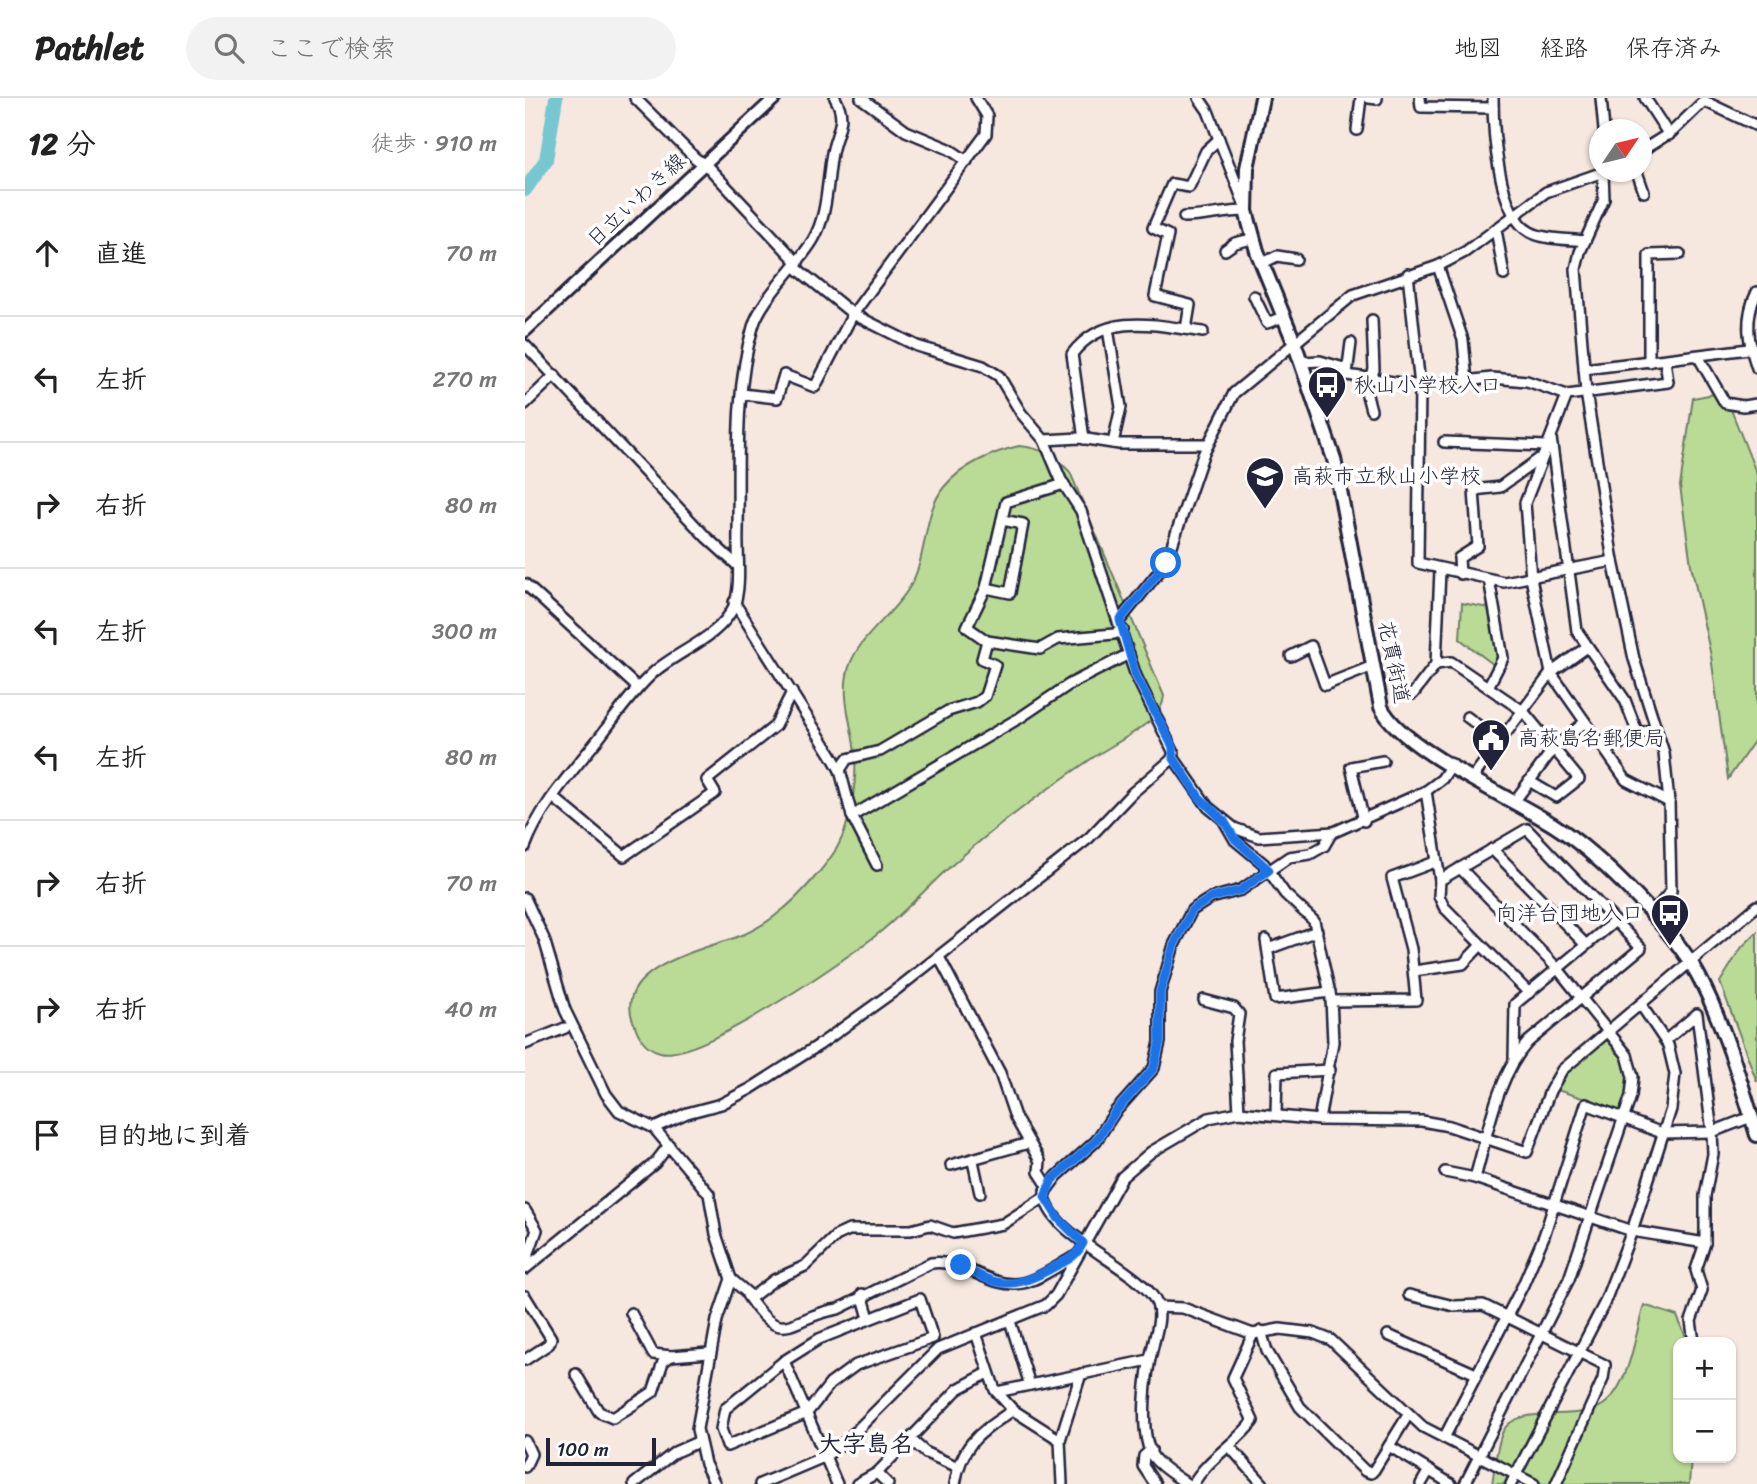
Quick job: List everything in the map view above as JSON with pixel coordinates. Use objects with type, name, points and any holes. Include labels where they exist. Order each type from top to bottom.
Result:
[{"type":"highway","name":"花貫街道","points":[[1262,98],[1247,167],[1245,209],[1261,264],[1310,386],[1342,491],[1373,666],[1385,716],[1408,737],[1580,844],[1651,915],[1691,964],[1713,1009],[1757,1135]]},
{"type":"main road","name":"日立いわき線","points":[[525,331],[775,98]]},
{"type":"street","points":[[635,98],[703,164],[797,265],[853,314],[917,346],[983,366],[996,373],[1021,413],[1044,440],[1064,484],[1081,511],[1139,682],[1173,747],[1173,757],[1199,797],[1224,821],[1242,832],[1259,837],[1332,832],[1364,821],[1426,791],[1441,779],[1452,764]]},
{"type":"street","points":[[861,98],[906,131],[949,149],[967,161]]},
{"type":"street","points":[[742,394],[777,398],[784,375],[815,387],[853,314],[986,134],[987,116],[976,98]]},
{"type":"street","points":[[1184,217],[1245,209],[1208,111],[1199,98]]},
{"type":"street","points":[[1357,130],[1361,98]]},
{"type":"street","points":[[1369,98],[1377,99]]},
{"type":"street","points":[[1420,98],[1421,107],[1493,103],[1493,131],[1505,194],[1515,216],[1532,233],[1585,241]]},
{"type":"street","points":[[1601,98],[1603,119]]},
{"type":"street","points":[[1645,98],[1669,135]]},
{"type":"street","points":[[525,847],[532,829],[553,797],[638,688],[662,665],[717,627],[734,602],[738,566],[742,394],[757,315],[797,265],[822,219],[833,148],[843,122],[839,99]]},
{"type":"street","points":[[1652,145],[1669,135],[1702,99],[1757,127]]},
{"type":"street","points":[[1186,329],[1190,305],[1155,296],[1168,235],[1153,228],[1172,184],[1189,187],[1206,151],[1219,139]]},
{"type":"street","points":[[1120,620],[1166,563],[1207,444],[1234,393],[1353,295],[1408,274],[1438,266],[1515,216],[1546,192],[1589,177]]},
{"type":"street","points":[[1603,182],[1604,198],[1585,241],[1576,270],[1586,392],[1613,561],[1634,659],[1664,753],[1669,802],[1671,891],[1651,915]]},
{"type":"street","points":[[1640,182],[1644,192]]},
{"type":"street","points":[[1496,229],[1504,275]]},
{"type":"street","points":[[1225,250],[1235,243],[1252,239]]},
{"type":"street","points":[[1649,362],[1649,255],[1680,254]]},
{"type":"street","points":[[1261,264],[1277,256],[1296,260]]},
{"type":"street","points":[[1438,266],[1463,340],[1467,382]]},
{"type":"street","points":[[1408,274],[1420,386],[1418,563],[1504,582],[1613,561]]},
{"type":"street","points":[[1757,292],[1750,305],[1748,324],[1757,368]]},
{"type":"street","points":[[1254,296],[1267,323],[1283,317]]},
{"type":"street","points":[[1367,377],[1374,370],[1372,320]]},
{"type":"street","points":[[1084,439],[1072,354],[1082,340],[1108,329],[1139,321],[1203,332]]},
{"type":"street","points":[[1108,329],[1121,407],[1112,443]]},
{"type":"street","points":[[1347,372],[1351,343]]},
{"type":"street","points":[[525,345],[706,537],[738,566]]},
{"type":"street","points":[[1584,369],[1753,348]]},
{"type":"street","points":[[1698,356],[1725,402],[1743,406],[1757,404]]},
{"type":"street","points":[[1301,362],[1320,361],[1367,377],[1420,386],[1492,378],[1527,381],[1567,395],[1668,382],[1665,360]]},
{"type":"street","points":[[1310,386],[1347,372]]},
{"type":"street","points":[[525,404],[555,375]]},
{"type":"street","points":[[1367,377],[1371,410]]},
{"type":"street","points":[[1567,395],[1525,503],[1531,578],[1551,673],[1626,780],[1669,802]]},
{"type":"street","points":[[1551,436],[1577,631],[1625,700],[1638,734]]},
{"type":"street","points":[[1044,440],[1207,444]]},
{"type":"street","points":[[1444,442],[1546,446]]},
{"type":"street","points":[[1460,574],[1459,558],[1478,546],[1474,490],[1500,487],[1541,458]]},
{"type":"street","points":[[1064,484],[1006,502],[986,588],[967,627],[988,641],[1040,649],[1058,639],[1114,634],[1123,630]]},
{"type":"street","points":[[986,588],[1010,593],[1015,572],[1023,524],[1002,520]]},
{"type":"street","points":[[1413,694],[1436,664],[1440,570]]},
{"type":"street","points":[[1488,687],[1503,658],[1489,579]]},
{"type":"street","points":[[525,584],[638,688]]},
{"type":"street","points":[[734,602],[840,770],[852,816],[877,865]]},
{"type":"street","points":[[840,770],[847,759],[880,751],[948,711],[977,702],[985,696],[995,665],[982,659],[988,641]]},
{"type":"street","points":[[1291,657],[1311,646],[1325,685],[1373,666]]},
{"type":"street","points":[[1473,777],[1551,673],[1587,647]]},
{"type":"street","points":[[852,816],[1021,717],[1070,684],[1129,654]]},
{"type":"street","points":[[1436,664],[1451,662],[1523,711],[1579,779],[1556,797],[1529,781]]},
{"type":"street","points":[[553,797],[624,856],[715,793],[707,780],[775,726],[792,692]]},
{"type":"street","points":[[1467,717],[1499,741]]},
{"type":"street","points":[[1514,802],[1554,748],[1585,722]]},
{"type":"street","points":[[1606,751],[1655,728]]},
{"type":"street","points":[[654,1128],[687,1113],[721,1104],[750,1089],[819,1045],[939,957],[1089,838],[1132,793],[1173,757]]},
{"type":"street","points":[[1364,821],[1351,767],[1383,761]]},
{"type":"street","points":[[1426,791],[1438,853],[1435,862],[1442,905],[1529,993]]},
{"type":"street","points":[[1224,821],[1235,839],[1269,870],[1285,894],[1312,917],[1317,931],[1330,997],[1330,1070],[1319,1119]]},
{"type":"street","points":[[1440,880],[1527,829],[1641,948],[1528,1042],[1514,1060],[1475,1178]]},
{"type":"street","points":[[747,1294],[752,1297],[774,1280],[805,1266],[835,1236],[849,1230],[911,1230],[930,1225],[953,1233],[1003,1224],[1045,1197],[1048,1186],[1096,1141],[1115,1112],[1154,1068],[1160,1042],[1160,992],[1174,945],[1192,910],[1211,898],[1241,890],[1289,858],[1310,854],[1324,846],[1332,832]]},
{"type":"street","points":[[1492,849],[1586,945]]},
{"type":"street","points":[[1317,931],[1267,945],[1275,999],[1330,997],[1416,1000],[1411,949],[1392,878],[1435,862]]},
{"type":"street","points":[[1460,868],[1558,969],[1627,1055],[1632,1070],[1631,1096],[1569,1279],[1465,1484]]},
{"type":"street","points":[[525,898],[541,932],[565,1010],[606,1094],[619,1111],[654,1128],[708,1189],[716,1234],[731,1279],[765,1317],[779,1327],[787,1328],[821,1311],[838,1308],[862,1294],[931,1263],[944,1261],[961,1265],[974,1273],[1007,1284],[1025,1283],[1076,1256]]},
{"type":"street","points":[[760,1484],[826,1456],[853,1434],[932,1353],[976,1333],[1035,1312],[1050,1301],[1110,1194],[1133,1166],[1198,1123],[1238,1112],[1319,1119],[1422,1121],[1527,1152],[1550,1091],[1562,1070],[1757,906]]},
{"type":"street","points":[[1514,1060],[1515,1004],[1615,921]]},
{"type":"street","points":[[1414,971],[1462,964],[1482,946]]},
{"type":"street","points":[[939,957],[1000,1073],[1015,1117],[1040,1161],[1039,1172],[1048,1186]]},
{"type":"street","points":[[1204,1000],[1234,1008],[1239,1014],[1235,1041],[1238,1112]]},
{"type":"street","points":[[1514,1479],[1604,1304],[1632,1231],[1675,1090],[1672,1059],[1665,1040],[1641,1005]]},
{"type":"street","points":[[1665,1040],[1697,1014],[1713,1154],[1705,1196],[1705,1243],[1696,1270],[1702,1290],[1691,1321],[1693,1337]]},
{"type":"street","points":[[525,1044],[565,1028]]},
{"type":"street","points":[[1276,1114],[1277,1073],[1330,1070]]},
{"type":"street","points":[[1444,1438],[1508,1316],[1544,1236],[1586,1104],[1662,1133],[1712,1132],[1751,1117]]},
{"type":"street","points":[[951,1165],[973,1161],[1029,1143]]},
{"type":"street","points":[[525,1267],[655,1163],[669,1145]]},
{"type":"street","points":[[973,1161],[980,1193]]},
{"type":"street","points":[[1445,1172],[1475,1178],[1632,1231],[1705,1243]]},
{"type":"street","points":[[1045,1197],[1058,1218],[1083,1243],[1146,1289],[1158,1307],[1144,1410],[1154,1459],[1187,1484]]},
{"type":"street","points":[[525,1210],[537,1230],[525,1267]]},
{"type":"street","points":[[715,1484],[698,1442],[699,1413],[709,1353],[731,1279]]},
{"type":"street","points":[[862,1294],[869,1318]]},
{"type":"street","points":[[1409,1295],[1454,1306],[1483,1306],[1543,1332],[1607,1367],[1556,1484]]},
{"type":"street","points":[[525,1296],[551,1338],[549,1344],[525,1360]]},
{"type":"street","points":[[920,1299],[933,1338],[856,1365],[830,1384],[807,1413],[727,1446],[721,1429],[725,1409],[784,1362],[834,1331],[920,1299]]},
{"type":"street","points":[[1158,1307],[1183,1308],[1257,1333],[1280,1329],[1314,1333],[1331,1340],[1391,1395],[1408,1415],[1444,1438],[1480,1456],[1514,1479],[1534,1484]]},
{"type":"street","points":[[631,1313],[653,1353],[671,1356],[709,1353]]},
{"type":"street","points":[[1010,1321],[1030,1385]]},
{"type":"street","points":[[976,1333],[988,1373],[997,1392],[1013,1410],[1060,1440]]},
{"type":"street","points":[[1257,1333],[1300,1407],[1309,1419],[1338,1442],[1356,1465],[1371,1473],[1408,1415]]},
{"type":"street","points":[[1193,1484],[1203,1466],[1229,1446],[1253,1422],[1233,1378],[1257,1333]]},
{"type":"street","points":[[1388,1335],[1476,1374]]},
{"type":"street","points":[[576,1374],[599,1412],[613,1418],[653,1392],[663,1362],[671,1356]]},
{"type":"street","points":[[997,1392],[1149,1360]]},
{"type":"street","points":[[784,1362],[837,1484]]},
{"type":"street","points":[[857,1484],[877,1473],[958,1389],[988,1373]]},
{"type":"street","points":[[1062,1484],[1060,1440],[1081,1374]]},
{"type":"street","points":[[955,1484],[958,1466],[968,1443],[1013,1410]]},
{"type":"street","points":[[910,1439],[926,1453],[958,1466]]},
{"type":"street","points":[[525,1440],[531,1454],[525,1467]]},
{"type":"street","points":[[634,1484],[675,1452],[698,1442]]},
{"type":"street","points":[[1229,1446],[1263,1484]]},
{"type":"street","points":[[1389,1446],[1427,1472],[1451,1484]]},
{"type":"street","points":[[1151,1450],[1144,1455],[1143,1466],[1155,1484]]},
{"type":"street","points":[[1421,1484],[1427,1472]]},
{"type":"street","points":[[877,1473],[888,1484]]},
{"type":"green space","points":[[1724,392],[1757,475],[1757,737],[1728,779],[1711,656],[1691,565],[1680,486],[1693,398]]},
{"type":"green space","points":[[1019,446],[1047,454],[1070,472],[1164,696],[1160,709],[1144,725],[1014,814],[959,859],[879,933],[836,965],[771,1007],[705,1042],[679,1051],[660,1052],[650,1047],[640,1036],[633,1021],[630,1003],[636,988],[648,975],[684,955],[743,935],[771,919],[803,890],[838,846],[850,813],[855,776],[855,754],[846,695],[851,662],[865,640],[909,588],[919,563],[932,510],[944,487],[960,472],[979,460]]},
{"type":"green space","points":[[1462,603],[1489,608],[1500,653],[1494,665],[1460,639]]},
{"type":"green space","points":[[1757,932],[1757,1082],[1720,982],[1742,947]]},
{"type":"green space","points":[[1609,1031],[1632,1070],[1626,1112],[1557,1090],[1556,1080]]},
{"type":"green space","points":[[1644,1305],[1677,1316],[1686,1337],[1673,1337],[1673,1463],[1691,1463],[1689,1484],[1492,1484],[1497,1450],[1503,1431],[1511,1422],[1523,1417],[1568,1414],[1597,1408],[1616,1392],[1631,1356]]},
{"type":"waterway","points":[[525,190],[546,160],[556,98]]},
{"type":"place","name":"秋山小学校入口","points":[[1327,419]]},
{"type":"place","name":"高萩市立秋山小学校","points":[[1265,510]]},
{"type":"place","name":"高萩島名郵便局","points":[[1491,772]]},
{"type":"place","name":"向洋台団地入口","points":[[1670,947]]},
{"type":"district","name":"大字島名","points":[[866,1444]]},
{"type":"route","points":[[961,1265],[974,1273],[1007,1284],[1025,1283],[1076,1256],[1083,1243],[1052,1211],[1045,1197],[1048,1186],[1096,1141],[1115,1112],[1150,1076],[1158,1058],[1160,1042],[1160,992],[1174,945],[1192,910],[1211,898],[1241,890],[1269,870],[1239,844],[1224,821],[1199,797],[1173,757],[1173,747],[1136,676],[1120,620],[1166,563]]}]
